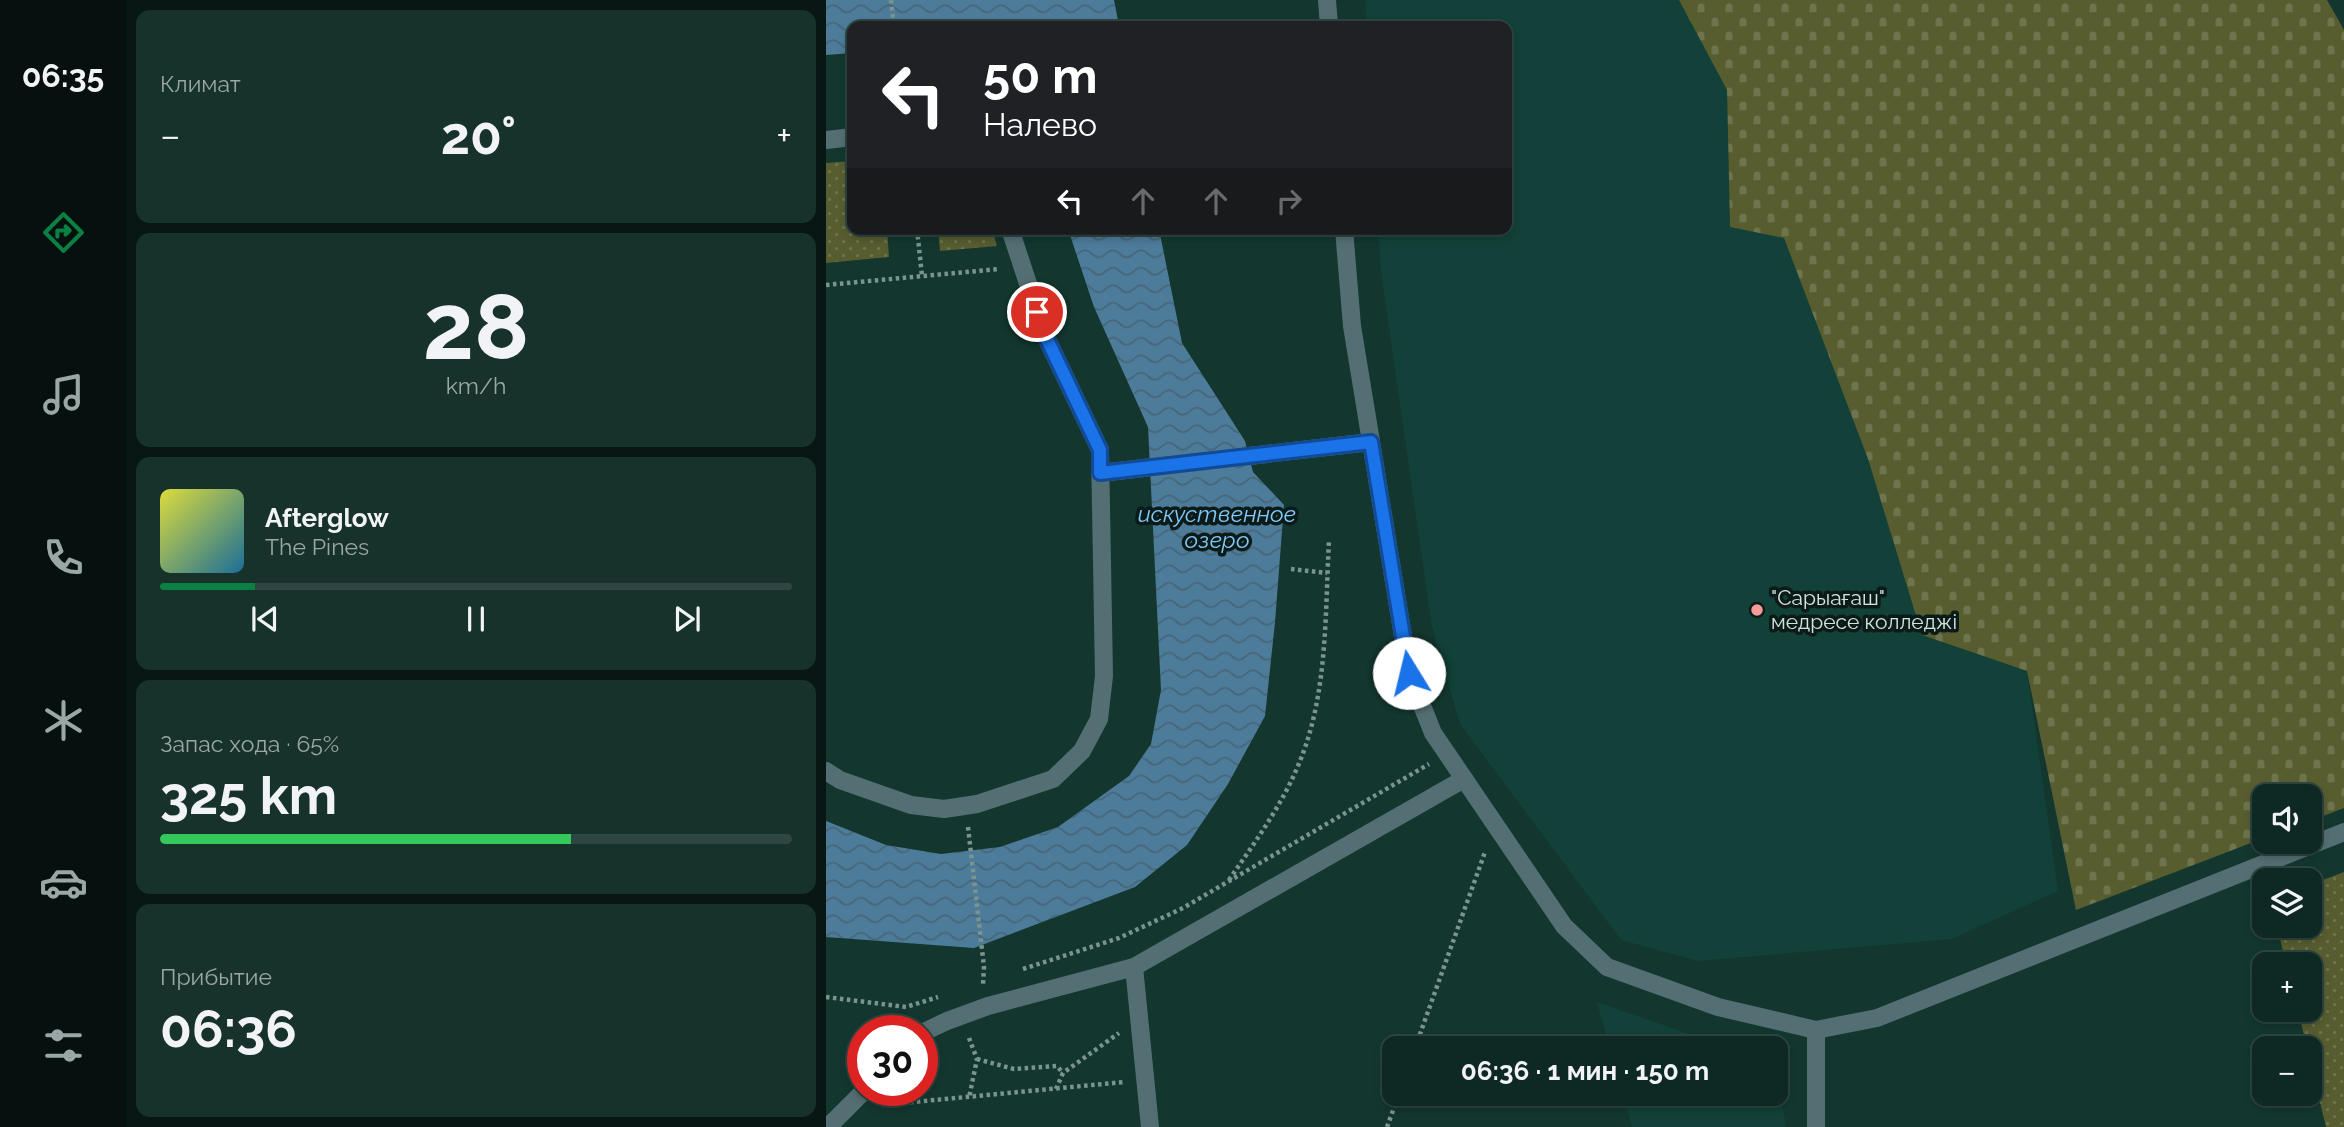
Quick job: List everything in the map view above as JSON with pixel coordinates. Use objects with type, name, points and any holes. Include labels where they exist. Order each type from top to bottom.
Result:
[{"type":"street","points":[[1327,0],[1329,21]]},
{"type":"street","points":[[826,140],[847,138]]},
{"type":"street","points":[[826,771],[840,780],[911,805],[944,809],[977,804],[1053,779],[1082,751],[1099,719],[1104,676],[1100,450],[1045,335],[1012,235]]},
{"type":"street","points":[[1345,235],[1352,326],[1409,673],[1433,733],[1564,926],[1607,967],[1718,1007],[1816,1030],[1877,1018],[2344,832]]},
{"type":"street","points":[[1100,473],[1371,442]]},
{"type":"street","points":[[938,1026],[988,1006],[1134,967],[1464,779]]},
{"type":"street","points":[[1134,967],[1150,1127]]},
{"type":"street","points":[[1816,1030],[1816,1127]]},
{"type":"street","points":[[828,1127],[850,1107]]},
{"type":"path","points":[[891,0],[893,21]]},
{"type":"path","points":[[918,235],[922,276]]},
{"type":"path","points":[[826,285],[1023,267]]},
{"type":"path","points":[[1228,882],[1270,821],[1303,752],[1320,691],[1329,540]]},
{"type":"path","points":[[1291,569],[1327,573]]},
{"type":"path","points":[[1020,970],[1119,938],[1183,908],[1430,764]]},
{"type":"path","points":[[968,824],[984,967]]},
{"type":"path","points":[[1419,1036],[1495,825]]},
{"type":"path","points":[[970,986],[995,978]]},
{"type":"path","points":[[826,997],[906,1007],[944,995]]},
{"type":"path","points":[[960,1016],[977,1059],[969,1098]]},
{"type":"path","points":[[1056,1089],[1063,1073],[1139,1018]]},
{"type":"path","points":[[977,1059],[1014,1069],[1057,1066],[1063,1073]]},
{"type":"path","points":[[850,1107],[1146,1080]]},
{"type":"path","points":[[1387,1127],[1395,1106]]},
{"type":"shaded area","points":[[1365,0],[1679,0],[1727,90],[1730,227],[1784,238],[1868,459],[1922,635],[2027,671],[2058,891],[1952,939],[1698,961],[1621,940],[1460,724],[1432,627],[1381,271],[1378,235],[1512,235],[1512,21],[1367,21]]},
{"type":"shaded area","points":[[1597,1002],[1695,1036],[1607,1036]]},
{"type":"shaded area","points":[[1626,1106],[1783,1106],[1786,1127],[1632,1127]]},
{"type":"green space","points":[[1679,0],[2327,0],[2344,30],[2344,808],[2322,816],[2322,784],[2252,784],[2252,843],[2076,910],[2027,671],[1922,635],[1868,459],[1784,238],[1730,227],[1727,90]]},
{"type":"green space","points":[[847,161],[847,235],[887,235],[889,257],[826,263],[826,163]]},
{"type":"green space","points":[[939,235],[994,235],[997,246],[940,251]]},
{"type":"green space","points":[[2344,872],[2344,1127],[2326,1127],[2321,1106],[2322,1036],[2304,1036],[2301,1022],[2322,1022],[2322,952],[2283,952],[2280,938],[2322,938],[2322,880]]},
{"type":"water","points":[[826,0],[1114,0],[1118,21],[847,21],[847,53],[826,55]]},
{"type":"water","name":"искуственное озеро","points":[[1070,235],[1160,235],[1182,343],[1245,441],[1253,472],[1284,505],[1265,716],[1228,784],[1187,845],[1135,887],[974,948],[826,937],[826,821],[886,845],[941,854],[1000,847],[1058,827],[1129,776],[1151,744],[1161,690],[1148,427],[1094,307]]},
{"type":"place","name":"\"Сарыағаш\" медресе колледжі","points":[[1757,610]]},
{"type":"route","points":[[1037,312],[1045,335],[1100,450],[1100,473],[1371,442],[1409,673]]}]
